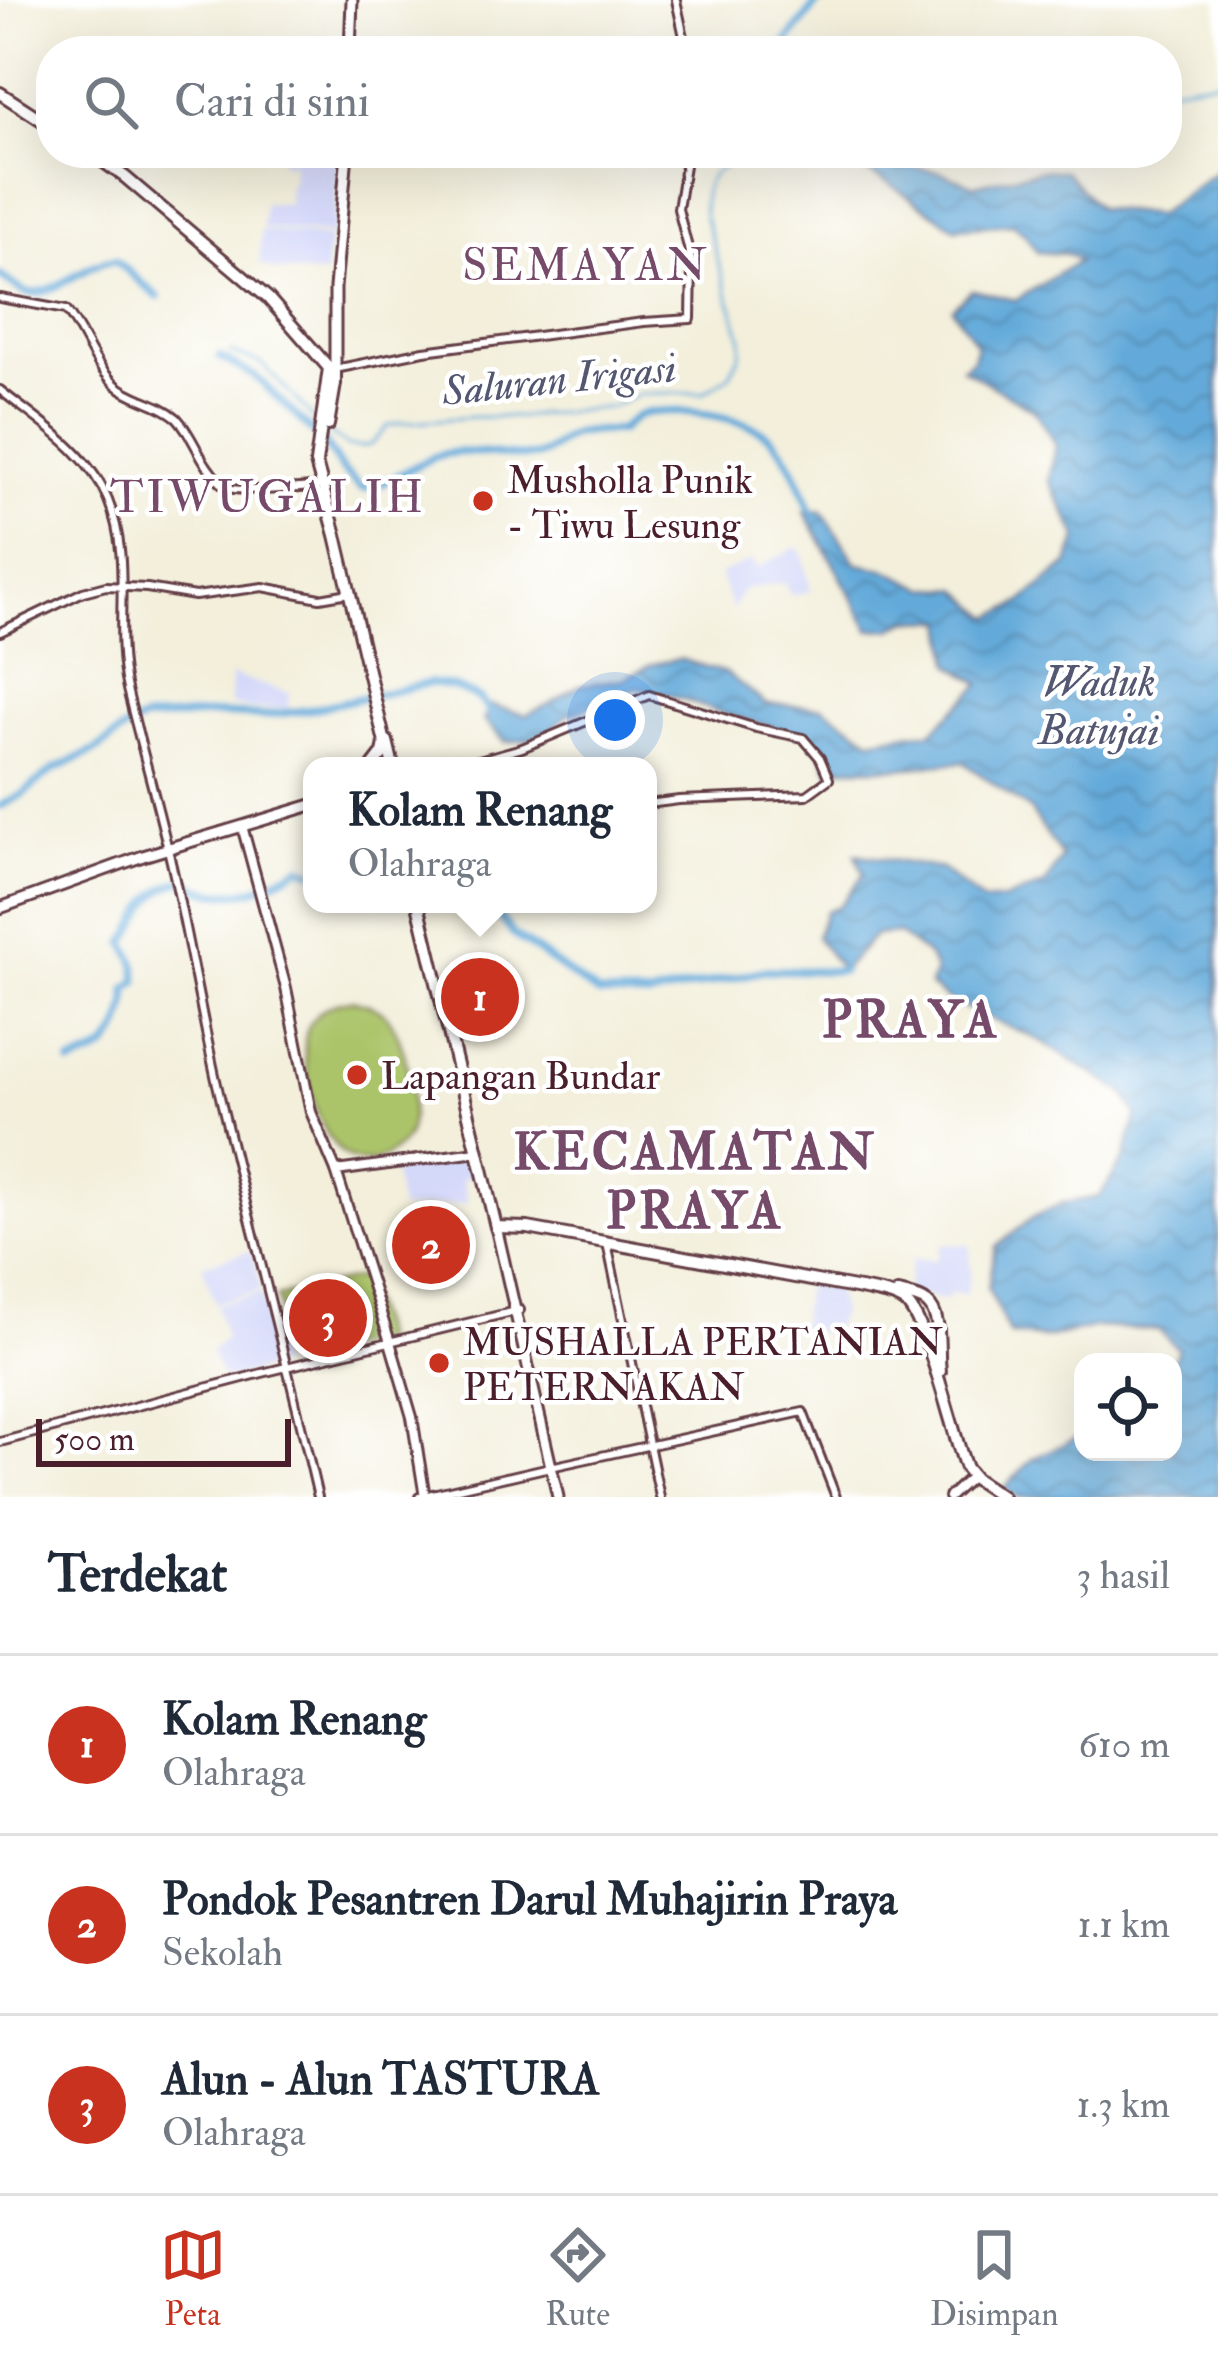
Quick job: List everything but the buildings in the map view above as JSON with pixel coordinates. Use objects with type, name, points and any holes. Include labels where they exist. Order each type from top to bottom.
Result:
[{"type":"highway","points":[[0,93],[36,116]]},
{"type":"highway","points":[[113,168],[276,305],[320,356],[329,368],[325,426]]},
{"type":"highway","points":[[320,356],[334,354]]},
{"type":"highway","points":[[334,369],[319,454],[321,486],[350,593]]},
{"type":"highway","points":[[319,454],[390,757]]},
{"type":"highway","points":[[374,694],[385,746],[378,757]]},
{"type":"highway","points":[[422,913],[498,1224]]},
{"type":"highway","points":[[422,913],[498,1224]]},
{"type":"highway","points":[[498,1224],[760,1266],[910,1296],[928,1303],[937,1324]]},
{"type":"highway","points":[[607,1242],[890,1296],[908,1305],[931,1341],[966,1468],[1003,1497]]},
{"type":"highway","points":[[931,1341],[945,1304]]},
{"type":"highway","points":[[958,1437],[975,1473],[1013,1497]]},
{"type":"main road","points":[[351,36],[352,0]]},
{"type":"main road","points":[[334,369],[345,168]]},
{"type":"main road","points":[[0,908],[168,848],[303,808]]},
{"type":"main road","points":[[242,826],[286,988],[310,1112],[336,1171],[409,1404],[423,1496]]},
{"type":"main road","points":[[336,1171],[477,1152]]},
{"type":"main road","points":[[498,1224],[560,1497]]},
{"type":"main road","points":[[949,1497],[972,1476]]},
{"type":"street","points":[[676,0],[685,36]]},
{"type":"street","points":[[334,369],[424,351],[691,319],[691,252],[677,209],[684,168]]},
{"type":"street","points":[[0,298],[66,310],[103,372],[124,392],[177,418],[226,487],[290,490],[321,486]]},
{"type":"street","points":[[0,390],[67,446],[102,487],[117,529],[123,558],[122,666],[318,1497]]},
{"type":"street","points":[[0,632],[92,589],[123,586],[194,596],[262,587],[319,598],[350,593]]},
{"type":"street","points":[[490,757],[649,694],[803,738],[830,778],[807,795],[657,803]]},
{"type":"street","points":[[607,1242],[660,1497]]},
{"type":"street","points":[[0,1442],[518,1311]]},
{"type":"street","points":[[423,1496],[803,1412],[836,1497]]},
{"type":"shaded area","points":[[293,168],[338,168],[333,235],[262,228],[264,203],[288,204]]},
{"type":"shaded area","points":[[261,230],[329,238],[325,275],[260,265]]},
{"type":"shaded area","points":[[795,547],[802,552],[811,592],[790,595],[785,583],[744,589],[732,610],[719,574],[752,560],[757,568]]},
{"type":"shaded area","points":[[231,675],[289,693],[288,708],[230,705]]},
{"type":"shaded area","points":[[471,1159],[474,1175],[462,1179],[468,1203],[400,1210],[393,1170]]},
{"type":"shaded area","points":[[941,1244],[970,1245],[966,1295],[950,1293],[944,1300],[906,1293],[912,1259],[937,1260]]},
{"type":"shaded area","points":[[251,1251],[261,1290],[215,1303],[202,1265]]},
{"type":"shaded area","points":[[806,1283],[835,1287],[841,1311],[835,1326],[822,1333],[799,1329]]},
{"type":"shaded area","points":[[261,1293],[281,1365],[227,1379],[212,1355],[225,1338],[216,1305]]},
{"type":"green space","name":"Lapangan Bundar","points":[[351,1000],[377,1008],[393,1024],[409,1078],[408,1132],[384,1157],[369,1162],[354,1160],[331,1141],[316,1108],[305,1060],[312,1021],[333,1004]]},
{"type":"green space","points":[[362,1277],[382,1340],[292,1360],[277,1297]]},
{"type":"water","name":"Waduk Batujai","points":[[860,168],[919,168],[973,185],[1041,170],[1065,171],[1098,208],[1157,215],[1218,170],[1218,1497],[1018,1497],[1004,1489],[1032,1459],[1074,1439],[1074,1461],[1182,1461],[1182,1353],[1176,1353],[1178,1349],[1159,1330],[1097,1327],[1046,1338],[1010,1335],[988,1288],[996,1247],[1032,1218],[1063,1203],[1099,1197],[1125,1157],[1137,1115],[1124,1093],[1039,1040],[950,1001],[930,986],[935,970],[927,955],[897,933],[875,935],[842,971],[816,937],[826,911],[839,906],[864,874],[855,854],[941,869],[983,902],[1004,900],[1045,885],[1062,857],[1030,810],[963,762],[828,768],[810,737],[637,688],[568,715],[546,734],[529,740],[505,742],[484,720],[490,705],[526,715],[580,685],[623,679],[653,664],[680,659],[726,673],[766,704],[823,707],[872,740],[931,732],[981,684],[951,664],[945,621],[909,620],[892,629],[870,630],[805,512],[822,511],[857,564],[884,569],[925,588],[959,589],[991,617],[1021,603],[1068,564],[1078,538],[1049,480],[1056,445],[1034,410],[962,368],[973,359],[977,345],[952,308],[972,290],[1016,300],[1079,261],[1068,254],[1037,252],[1013,224],[955,228]]},
{"type":"waterway","points":[[792,36],[819,0]]},
{"type":"waterway","name":"Saluran Irigasi","points":[[1182,86],[1218,80]]},
{"type":"waterway","name":"Saluran Irigasi","points":[[324,428],[347,446],[362,447],[372,444],[388,426],[401,423],[519,417],[611,407],[640,394],[703,393],[729,376],[741,353],[742,339],[703,200],[711,177],[722,168]]},
{"type":"waterway","points":[[0,276],[35,293],[115,260],[158,297]]},
{"type":"waterway","name":"Saluran Irigasi","points":[[230,352],[261,363],[317,422]]},
{"type":"waterway","points":[[220,357],[256,377],[325,444],[342,470],[362,488],[381,484],[440,455],[540,455],[574,434],[621,430],[639,415],[673,411],[728,419],[771,438],[790,463],[811,512]]},
{"type":"waterway","points":[[0,806],[53,770],[144,720],[215,714],[263,716],[430,683],[480,699],[488,710]]},
{"type":"waterway","points":[[71,1064],[105,1049],[116,1034],[127,989],[137,982],[136,964],[125,943],[160,892],[183,880],[213,892],[242,892],[303,868]]},
{"type":"waterway","points":[[496,913],[514,935],[598,994],[648,997],[767,970],[842,971]]},
{"type":"place","name":"Musholla Punik - Tiwu Lesung","points":[[483,501]]},
{"type":"place","name":"Kolam Renang","points":[[480,997]]},
{"type":"place","name":"Lapangan Bundar","points":[[357,1075]]},
{"type":"place","name":"Pondok Pesantren Darul Muhajirin Praya","points":[[431,1245]]},
{"type":"place","name":"Alun - Alun TASTURA","points":[[328,1318]]},
{"type":"place","name":"MUSHALLA PERTANIAN PETERNAKAN","points":[[439,1363]]},
{"type":"district","name":"SEMAYAN","points":[[586,264]]},
{"type":"district","name":"TIWUGALIH","points":[[268,496]]},
{"type":"district","name":"PRAYA","points":[[911,1019]]},
{"type":"district","name":"KECAMATAN PRAYA","points":[[695,1180]]}]
